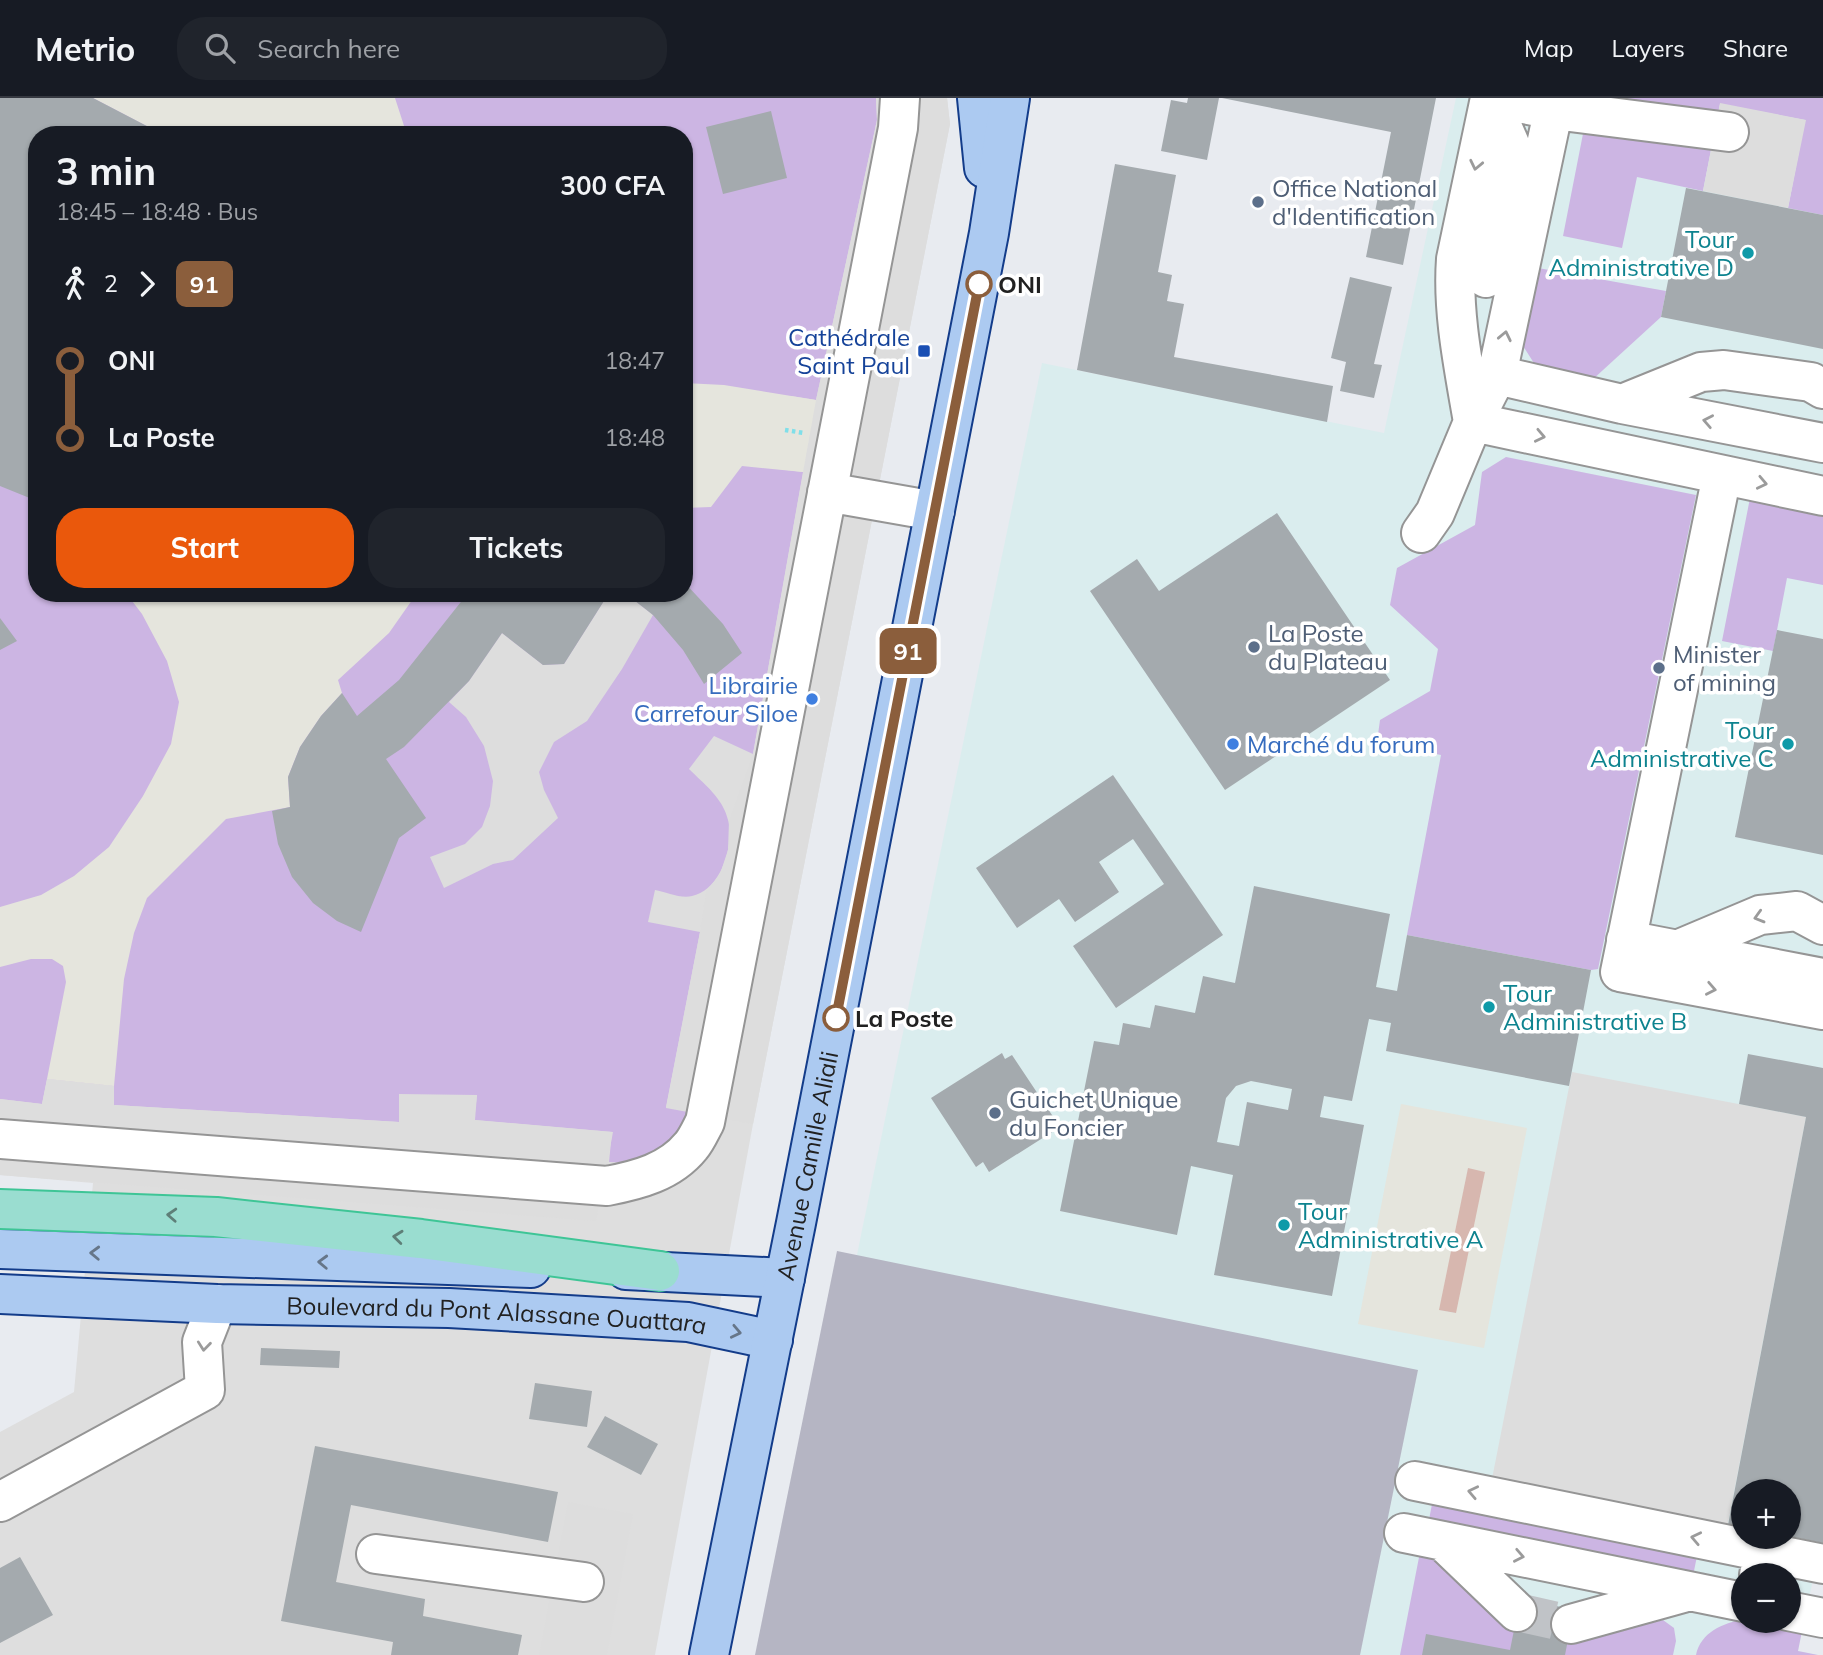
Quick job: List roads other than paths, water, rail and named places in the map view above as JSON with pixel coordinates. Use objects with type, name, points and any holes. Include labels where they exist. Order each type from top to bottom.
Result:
[{"type":"highway","points":[[0,1209],[216,1217],[660,1271]]},
{"type":"main road","points":[[977,98],[989,233]]},
{"type":"main road","name":"Avenue Camille Aliali","points":[[709,1655],[989,233],[1010,98]]},
{"type":"main road","points":[[0,1249],[352,1263],[660,1271],[785,1278]]},
{"type":"main road","points":[[0,1294],[218,1304]]},
{"type":"main road","points":[[0,1321],[218,1304]]},
{"type":"main road","name":"Boulevard du Pont Alassane Ouattara","points":[[218,1304],[449,1308],[688,1322],[773,1340]]},
{"type":"lane","points":[[0,1139],[607,1186],[641,1180],[672,1164],[692,1145],[705,1122],[898,128],[900,98]]},
{"type":"lane","points":[[1491,98],[1555,104],[1729,132]]},
{"type":"lane","points":[[1491,98],[1512,149]]},
{"type":"lane","points":[[1473,422],[1463,367],[1454,285],[1456,259],[1491,98]]},
{"type":"lane","points":[[1486,278],[1512,149],[1555,104]]},
{"type":"lane","points":[[1421,533],[1435,513],[1473,422],[1497,375],[1555,104]]},
{"type":"lane","points":[[1622,404],[1701,372],[1724,370],[1811,382],[1823,389]]},
{"type":"lane","points":[[1497,375],[1622,404],[1823,443]]},
{"type":"lane","points":[[1473,422],[1823,496]]},
{"type":"lane","points":[[1623,956],[1722,475]]},
{"type":"lane","points":[[827,492],[935,512]]},
{"type":"lane","points":[[1623,956],[1677,950],[1760,915],[1797,911],[1823,925]]},
{"type":"lane","points":[[1677,950],[1823,978]]},
{"type":"lane","points":[[1623,956],[1823,1010]]},
{"type":"lane","points":[[0,1502],[205,1390],[202,1342],[218,1304]]},
{"type":"lane","points":[[1415,1481],[1761,1563]]},
{"type":"lane","points":[[1404,1533],[1731,1600]]},
{"type":"lane","points":[[1443,1541],[1517,1612]]},
{"type":"lane","points":[[376,1554],[584,1582]]},
{"type":"lane","points":[[1801,1564],[1823,1564]]},
{"type":"lane","points":[[1571,1624],[1689,1591]]},
{"type":"lane","points":[[1801,1614],[1823,1618]]},
{"type":"tunnel","points":[[1517,1612],[1571,1624]]},
{"type":"place","name":"Office National d'Identification","points":[[1258,202]]},
{"type":"place","name":"Tour Administrative D","points":[[1748,253]]},
{"type":"place","name":"ONI","points":[[979,284]]},
{"type":"place","name":"Cathédrale Saint Paul","points":[[924,351]]},
{"type":"place","name":"La Poste du Plateau","points":[[1254,647]]},
{"type":"place","name":"Minister of mining","points":[[1659,668]]},
{"type":"place","name":"Librairie Carrefour Siloe","points":[[812,699]]},
{"type":"place","name":"Marché du forum","points":[[1233,744]]},
{"type":"place","name":"Tour Administrative C","points":[[1788,744]]},
{"type":"place","name":"Tour Administrative B","points":[[1489,1007]]},
{"type":"place","name":"La Poste","points":[[836,1018]]},
{"type":"place","name":"Guichet Unique du Foncier","points":[[995,1113]]},
{"type":"place","name":"Tour Administrative A","points":[[1284,1225]]}]
